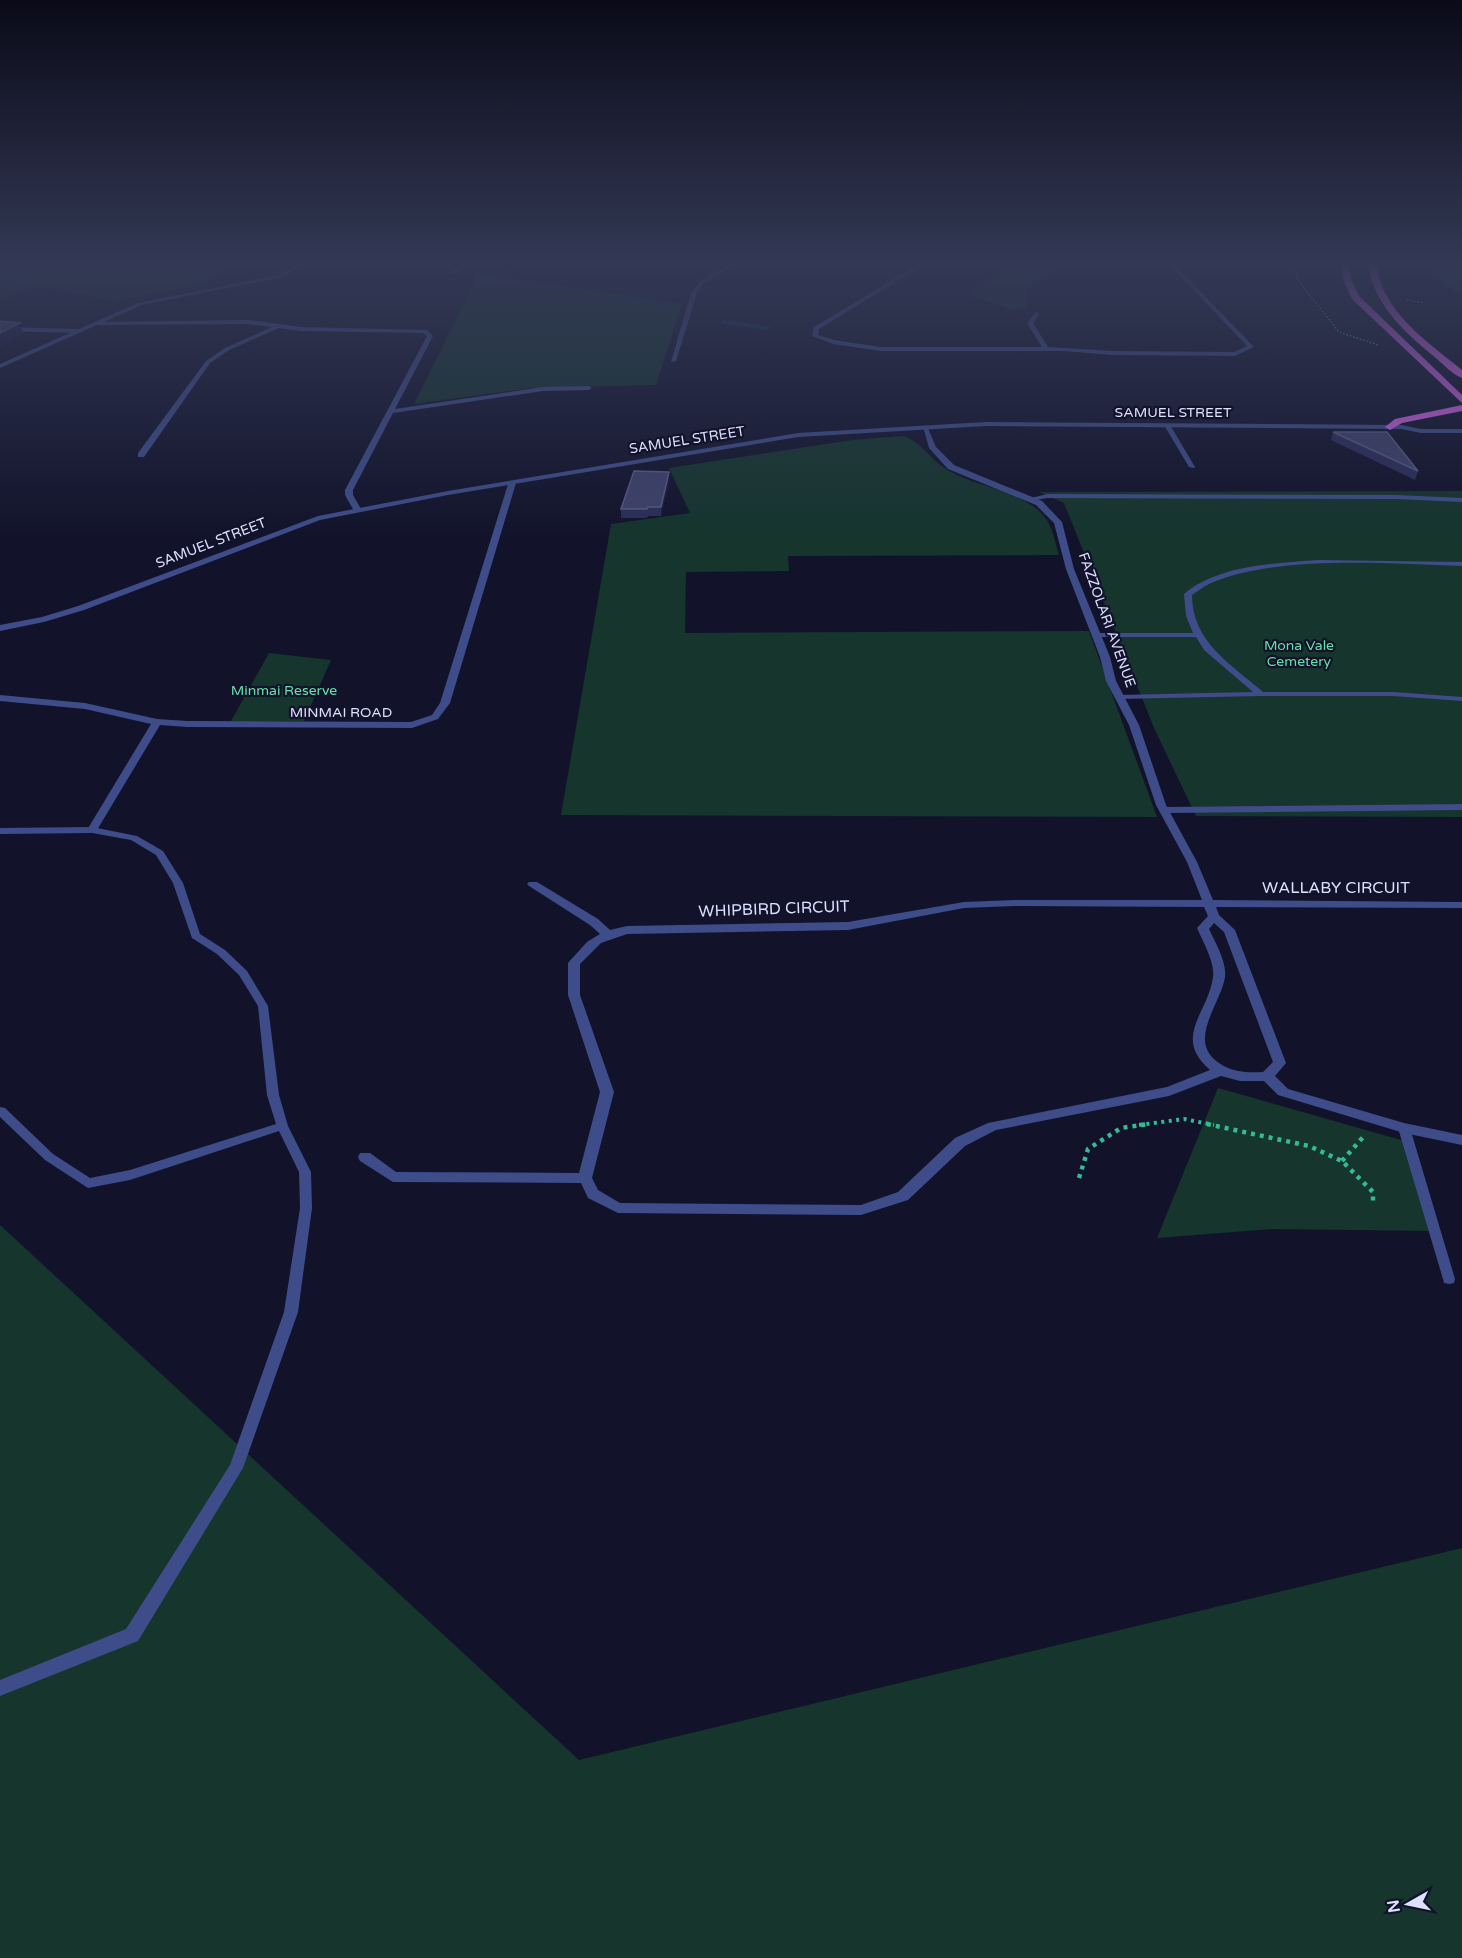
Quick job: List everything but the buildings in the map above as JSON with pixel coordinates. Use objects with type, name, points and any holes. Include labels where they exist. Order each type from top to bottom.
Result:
[{"type":"highway","points":[[1416,355],[1462,400]]},
{"type":"highway","points":[[1440,355],[1462,375]]},
{"type":"highway","points":[[1396,427],[1399,421],[1462,408]]},
{"type":"street","points":[[0,366],[23,355]]},
{"type":"street","points":[[141,455],[208,362],[217,355]]},
{"type":"street","points":[[357,509],[348,495],[349,490],[393,411],[420,355]]},
{"type":"street","points":[[673,361],[675,355]]},
{"type":"street","points":[[393,411],[543,389],[589,388]]},
{"type":"street","name":"SAMUEL STREET","points":[[0,628],[58,615],[291,526],[357,509],[798,435],[987,424],[1396,427]]},
{"type":"street","points":[[1396,427],[1415,424],[1462,424]]},
{"type":"street","name":"FAZZOLARI AVENUE","points":[[925,427],[933,448],[951,467],[1030,499],[1051,513],[1058,522],[1071,569],[1118,697],[1134,726],[1164,810],[1192,862],[1214,917],[1229,930],[1280,1063],[1267,1076]]},
{"type":"street","points":[[1396,427],[1421,431],[1462,431]]},
{"type":"street","name":"MINMAI ROAD","points":[[0,698],[85,706],[157,722],[411,726],[435,717],[445,703],[512,483]]},
{"type":"street","points":[[92,830],[157,722]]},
{"type":"street","points":[[533,884],[594,922],[606,933],[590,943],[574,963],[574,995],[608,1092],[585,1179],[593,1194],[618,1208],[861,1210],[903,1196],[960,1142],[993,1126],[1169,1091],[1221,1071]]},
{"type":"street","name":"WALLABY CIRCUIT","points":[[1209,904],[1462,905]]},
{"type":"street","name":"WHIPBIRD CIRCUIT","points":[[606,933],[627,930],[848,926],[964,905],[1209,904]]},
{"type":"street","points":[[1214,917],[1203,928],[1219,974],[1197,1038],[1199,1050],[1206,1062],[1221,1071],[1244,1079],[1267,1076],[1283,1092],[1404,1128],[1462,1140]]},
{"type":"street","points":[[365,1156],[393,1177],[585,1179]]},
{"type":"lane","points":[[1167,425],[1192,466]]},
{"type":"lane","points":[[1030,499],[1047,496],[1373,496],[1462,500]]},
{"type":"lane","points":[[1261,694],[1207,648],[1198,635],[1187,610],[1188,594],[1195,587],[1230,573],[1284,564],[1462,564]]},
{"type":"lane","points":[[1096,635],[1198,635]]},
{"type":"lane","points":[[1118,697],[1393,694],[1462,699]]},
{"type":"lane","points":[[1164,810],[1462,807]]},
{"type":"lane","points":[[0,831],[92,830],[134,838],[159,852],[178,883],[196,936],[221,952],[243,973],[263,1006],[273,1095],[282,1126],[305,1172],[306,1208],[291,1312],[236,1468],[132,1635],[0,1688]]},
{"type":"lane","points":[[1,1111],[49,1157],[88,1183],[130,1175],[282,1126]]},
{"type":"lane","points":[[1404,1128],[1449,1279]]},
{"type":"path","points":[[1079,1178],[1088,1149],[1121,1128],[1184,1119],[1291,1141],[1342,1161],[1373,1192],[1373,1202]]},
{"type":"path","points":[[1342,1161],[1366,1133]]},
{"type":"green space","points":[[438,355],[666,355],[656,385],[531,388],[414,404]]},
{"type":"green space","points":[[903,436],[916,443],[949,471],[1031,505],[1049,524],[1059,555],[788,556],[789,571],[686,572],[685,633],[1089,631],[1157,817],[561,815],[611,524],[690,513],[669,468],[853,440]]},
{"type":"green space","name":"Mona Vale Cemetery","points":[[1462,491],[1462,817],[1196,816],[1154,728],[1064,503],[1039,492]]},
{"type":"green space","name":"Minmai Reserve","points":[[269,653],[331,660],[304,721],[231,721]]},
{"type":"green space","points":[[1218,1088],[1408,1142],[1435,1231],[1273,1229],[1157,1238]]},
{"type":"green space","points":[[0,1225],[579,1760],[1462,1548],[1462,1958],[0,1958]]}]
